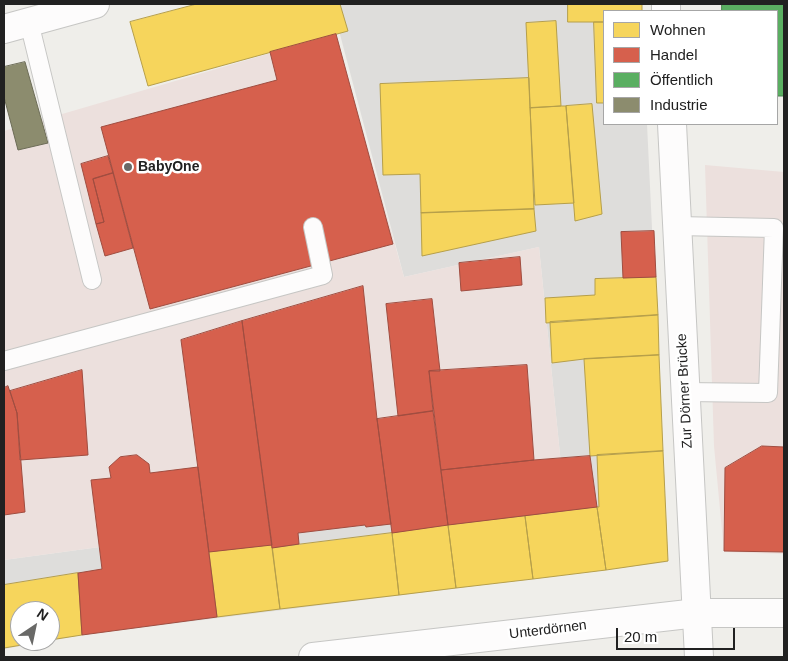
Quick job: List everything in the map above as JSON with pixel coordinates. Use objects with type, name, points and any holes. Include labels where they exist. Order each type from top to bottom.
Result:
[{"type":"street","points":[[16,25],[95,4]]},
{"type":"street","name":"Zur Dörner Brücke","points":[[672,125],[699,657]]},
{"type":"street","name":"Unterdörnen","points":[[313,657],[697,613],[784,613]]},
{"type":"lane","points":[[16,25],[92,280]]},
{"type":"lane","points":[[677,226],[779,228],[776,393],[686,392]]},
{"type":"lane","points":[[4,361],[323,275],[313,227]]},
{"type":"shaded area","points":[[332,4],[641,4],[641,10],[603,10],[603,125],[647,125],[668,562],[60,639],[60,601],[10,601],[10,648],[4,649],[4,560],[563,484],[539,247],[404,277]]},
{"type":"shaded area","points":[[336,34],[404,277],[539,247],[563,484],[4,560],[4,131]]},
{"type":"shaded area","points":[[705,165],[784,172],[784,554],[724,552],[714,446]]},
{"type":"building: Wohnen","points":[[197,4],[340,4],[348,31],[148,86],[130,22]]},
{"type":"building: Wohnen","points":[[568,4],[642,4],[642,10],[603,10],[603,22],[568,22]]},
{"type":"building: Wohnen","points":[[556,21],[561,106],[530,108],[526,23]]},
{"type":"building: Wohnen","points":[[594,22],[603,22],[603,103],[597,103]]},
{"type":"building: Wohnen","points":[[529,78],[534,209],[421,213],[420,174],[383,175],[380,84]]},
{"type":"building: Wohnen","points":[[592,104],[602,214],[575,221],[566,106]]},
{"type":"building: Wohnen","points":[[566,106],[574,203],[535,205],[530,108]]},
{"type":"building: Wohnen","points":[[534,209],[536,231],[422,256],[421,213]]},
{"type":"building: Wohnen","points":[[656,277],[658,315],[546,323],[545,298],[595,295],[595,279]]},
{"type":"building: Wohnen","points":[[658,315],[659,355],[584,359],[552,363],[550,322]]},
{"type":"building: Wohnen","points":[[659,355],[663,451],[590,456],[584,359]]},
{"type":"building: Wohnen","points":[[663,451],[668,561],[606,570],[597,507],[599,507],[597,455]]},
{"type":"building: Wohnen","points":[[597,507],[606,570],[533,579],[525,516]]},
{"type":"building: Wohnen","points":[[525,516],[533,579],[456,588],[448,525]]},
{"type":"building: Wohnen","points":[[448,525],[456,588],[399,595],[392,533]]},
{"type":"building: Wohnen","points":[[392,533],[399,595],[280,609],[272,548]]},
{"type":"building: Wohnen","points":[[272,545],[280,609],[217,617],[209,552]]},
{"type":"building: Wohnen","points":[[78,573],[82,635],[60,638],[60,601],[10,601],[10,647],[4,648],[4,585]]},
{"type":"building: Handel","points":[[336,34],[393,244],[150,309],[101,127],[277,80],[270,52]]},
{"type":"building: Handel","points":[[108,156],[113,173],[93,179],[104,222],[96,224],[81,164]]},
{"type":"building: Handel","points":[[113,173],[133,248],[105,256],[96,224],[104,222],[93,179]]},
{"type":"building: Handel","points":[[654,231],[656,277],[623,278],[621,232]]},
{"type":"building: Handel","points":[[520,257],[522,285],[461,291],[459,263]]},
{"type":"building: Handel","points":[[363,286],[377,419],[391,524],[366,527],[365,525],[298,533],[299,544],[272,548],[242,321]]},
{"type":"building: Handel","points":[[432,299],[440,371],[429,371],[433,411],[398,416],[386,304]]},
{"type":"building: Handel","points":[[242,321],[272,545],[209,552],[181,340]]},
{"type":"building: Handel","points":[[527,365],[534,460],[441,470],[429,371]]},
{"type":"building: Handel","points":[[82,370],[88,455],[20,460],[17,413],[10,391]]},
{"type":"building: Handel","points":[[8,386],[17,413],[25,512],[4,515],[4,388]]},
{"type":"building: Handel","points":[[433,411],[448,525],[392,533],[377,419]]},
{"type":"building: Handel","points":[[762,446],[784,447],[784,552],[724,551],[725,468]]},
{"type":"building: Handel","points":[[137,455],[149,464],[150,473],[198,467],[217,617],[82,635],[78,573],[102,569],[91,480],[111,478],[109,467],[120,457]]},
{"type":"building: Handel","points":[[590,456],[597,507],[448,525],[441,470]]},
{"type":"building: Öffentlich","points":[[722,4],[784,4],[784,96],[778,96],[778,10],[722,10]]},
{"type":"building: Industrie","points":[[25,62],[48,143],[18,150],[4,97],[4,67]]},
{"type":"place","name":"BabyOne","points":[[128,167]]}]
